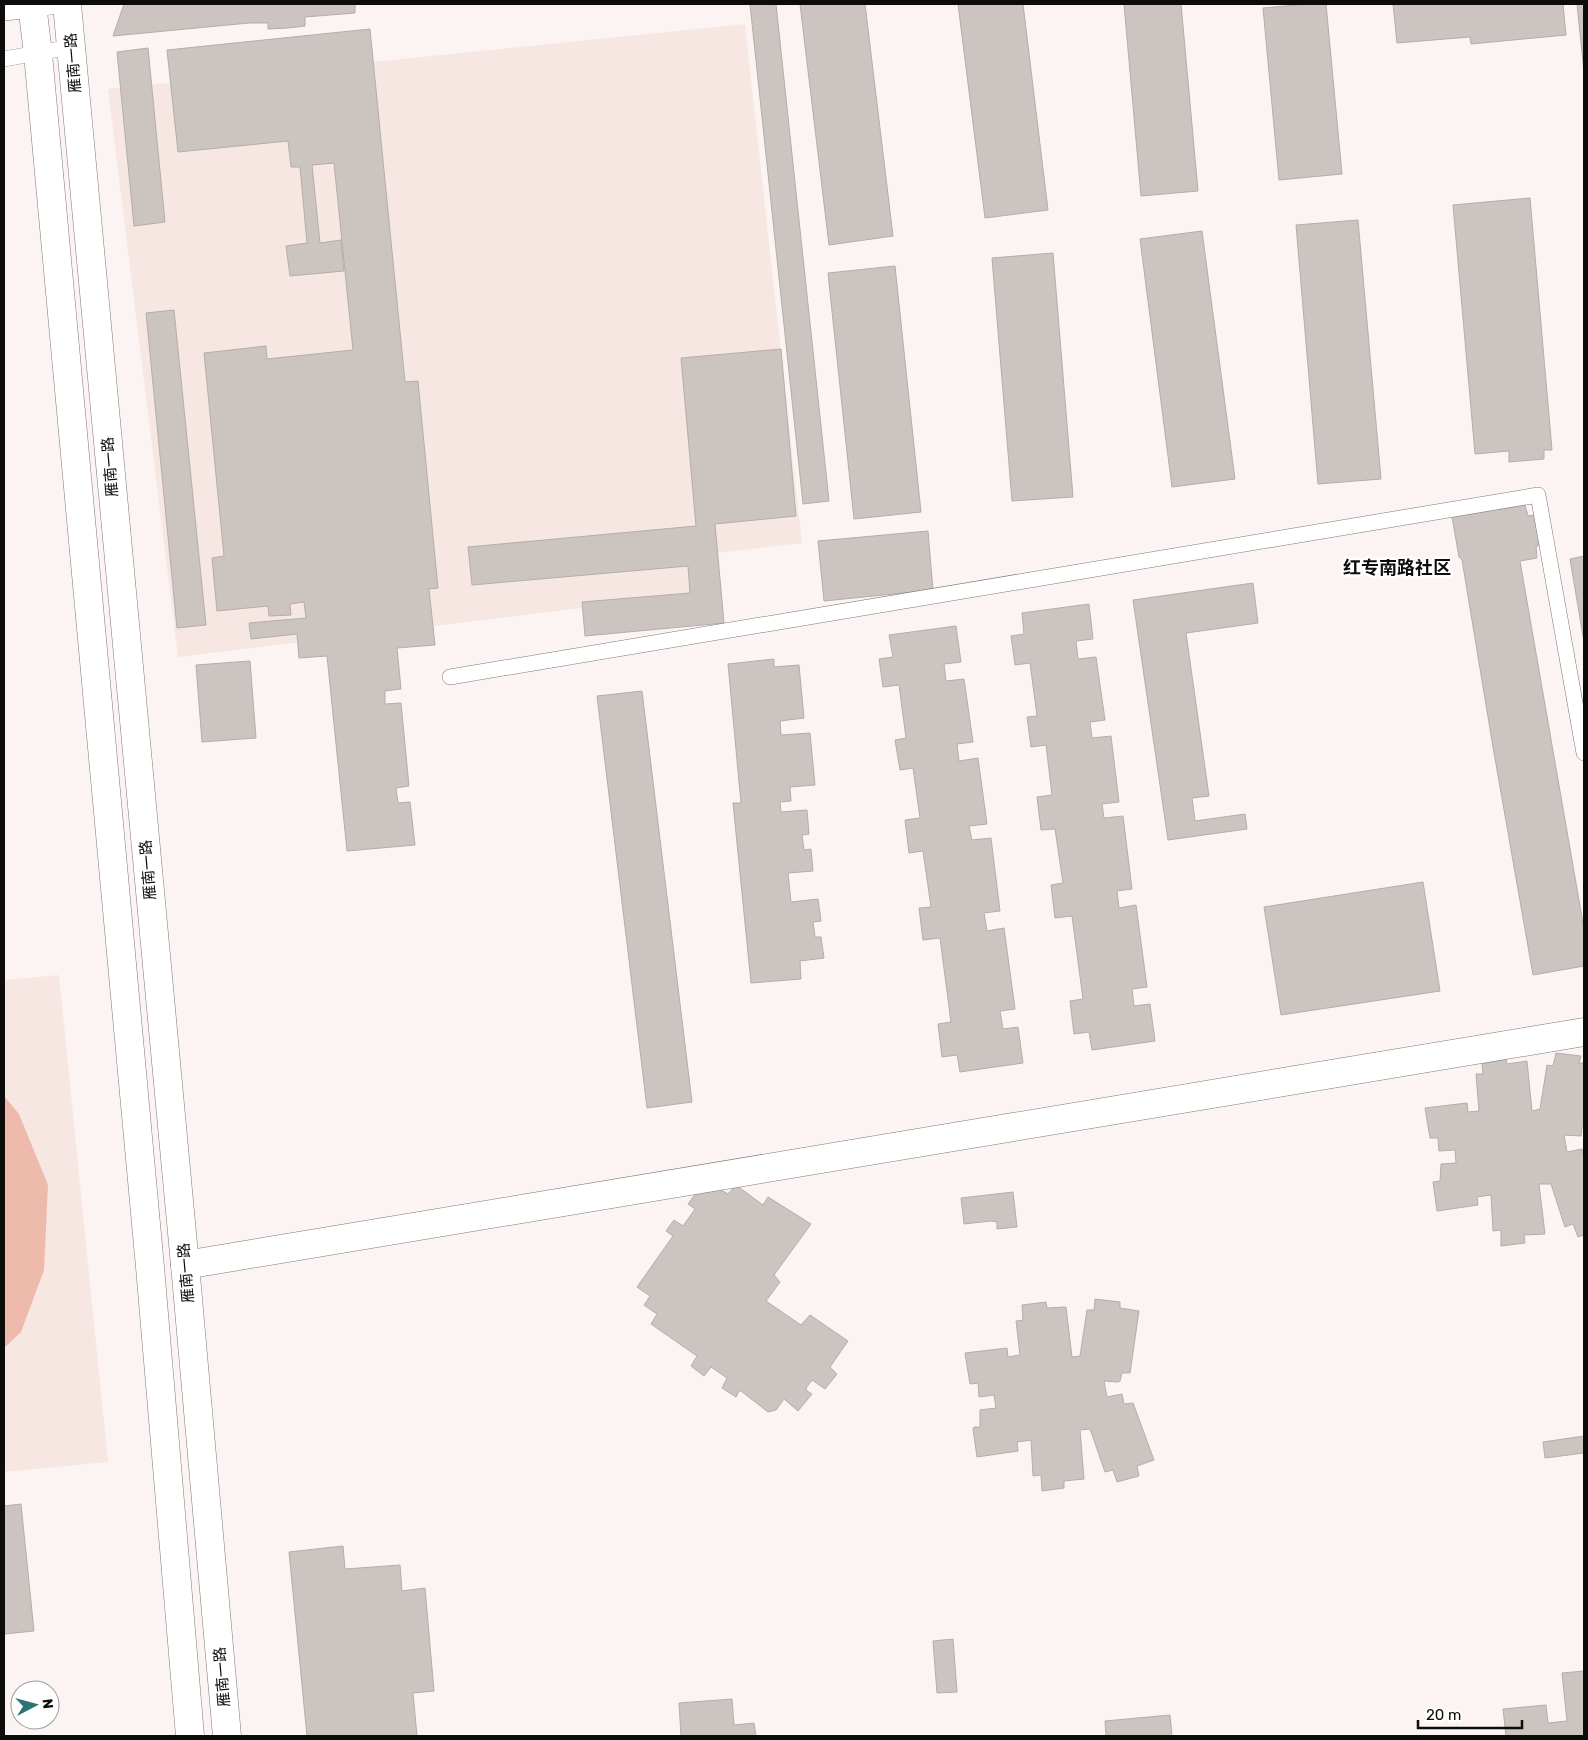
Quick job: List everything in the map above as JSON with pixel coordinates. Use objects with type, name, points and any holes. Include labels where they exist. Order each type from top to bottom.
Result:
[{"type":"main road","name":"雁南一路","points":[[66,4],[185,1265],[227,1736]]},
{"type":"main road","points":[[32,7],[38,54],[150,1267],[190,1736]]},
{"type":"main road","points":[[185,1265],[1584,1032]]},
{"type":"lane","points":[[4,13],[32,7],[66,4]]},
{"type":"lane","points":[[4,60],[71,47]]},
{"type":"lane","points":[[450,677],[1538,495],[1584,753]]},
{"type":"shaded area","points":[[745,24],[802,543],[693,556],[697,594],[178,657],[108,89]]},
{"type":"shaded area","points":[[59,975],[108,1462],[4,1472],[4,980]]},
{"type":"shaded area","points":[[4,1096],[19,1114],[48,1185],[44,1270],[21,1332],[4,1348]]},
{"type":"building","points":[[124,4],[355,4],[355,13],[305,17],[305,26],[288,28],[268,29],[268,23],[249,23],[113,36]]},
{"type":"building","points":[[750,4],[776,4],[829,501],[803,504]]},
{"type":"building","points":[[800,4],[865,4],[893,236],[829,245]]},
{"type":"building","points":[[958,4],[1023,4],[1048,210],[985,218]]},
{"type":"building","points":[[1124,4],[1181,4],[1198,191],[1141,196]]},
{"type":"building","points":[[1326,4],[1342,174],[1279,180],[1263,8]]},
{"type":"building","points":[[1393,4],[1563,4],[1566,35],[1471,44],[1470,37],[1397,43]]},
{"type":"building","points":[[1577,4],[1584,4],[1584,72]]},
{"type":"building","points":[[370,29],[405,382],[418,381],[438,588],[429,589],[435,645],[397,648],[401,689],[385,691],[385,704],[401,703],[409,786],[396,788],[398,803],[410,802],[415,845],[347,851],[327,656],[299,658],[297,634],[251,639],[249,623],[306,618],[304,602],[290,604],[291,615],[269,616],[268,606],[217,611],[212,558],[224,556],[204,353],[266,346],[267,359],[353,350],[334,163],[312,165],[320,243],[341,240],[344,271],[290,276],[286,246],[307,243],[300,167],[291,167],[288,141],[178,152],[167,50]]},
{"type":"building","points":[[148,48],[165,222],[134,226],[117,52]]},
{"type":"building","points":[[1530,198],[1552,450],[1544,450],[1544,459],[1509,462],[1509,451],[1475,454],[1453,205]]},
{"type":"building","points":[[1358,220],[1381,479],[1318,484],[1296,225]]},
{"type":"building","points":[[1202,231],[1235,479],[1172,487],[1140,239]]},
{"type":"building","points":[[1053,253],[1073,497],[1012,501],[992,258]]},
{"type":"building","points":[[895,266],[921,512],[854,519],[828,273]]},
{"type":"building","points":[[174,310],[206,625],[177,628],[146,313]]},
{"type":"building","points":[[781,349],[796,516],[715,524],[724,623],[585,636],[582,602],[690,593],[688,566],[472,585],[468,547],[696,526],[681,358]]},
{"type":"building","points":[[1525,505],[1528,516],[1540,514],[1538,546],[1536,546],[1537,558],[1520,561],[1584,929],[1584,966],[1533,975],[1462,560],[1459,557],[1452,517]]},
{"type":"building","points":[[928,531],[933,590],[824,601],[818,541]]},
{"type":"building","points":[[1584,556],[1584,642],[1570,559]]},
{"type":"building","points":[[1253,583],[1258,623],[1186,633],[1209,796],[1192,798],[1195,821],[1245,814],[1247,829],[1168,840],[1133,600]]},
{"type":"building","points":[[1089,604],[1093,639],[1076,641],[1078,659],[1096,657],[1105,720],[1090,722],[1092,738],[1111,736],[1119,802],[1102,804],[1104,818],[1123,816],[1132,889],[1117,891],[1119,908],[1136,905],[1147,987],[1132,989],[1134,1006],[1150,1004],[1155,1041],[1092,1050],[1089,1032],[1074,1034],[1070,1001],[1083,999],[1072,916],[1055,918],[1051,885],[1063,883],[1055,829],[1041,830],[1037,797],[1052,795],[1046,745],[1031,747],[1027,717],[1037,716],[1030,663],[1015,665],[1011,636],[1024,634],[1022,613]]},
{"type":"building","points":[[956,626],[961,662],[944,664],[946,681],[964,679],[973,742],[957,744],[959,761],[978,758],[987,824],[969,826],[972,840],[991,838],[1000,911],[984,913],[987,931],[1004,928],[1015,1009],[1000,1011],[1003,1029],[1018,1027],[1023,1063],[960,1072],[957,1055],[942,1057],[938,1024],[951,1022],[940,938],[923,940],[919,908],[931,907],[923,851],[909,853],[905,820],[920,818],[913,768],[900,770],[895,740],[906,738],[899,685],[883,687],[879,659],[893,657],[889,635]]},
{"type":"building","points":[[774,659],[774,667],[799,665],[804,718],[780,721],[781,735],[810,733],[815,785],[790,787],[791,801],[780,802],[781,812],[807,810],[809,834],[802,835],[804,850],[811,849],[813,871],[788,873],[791,902],[818,899],[821,921],[813,922],[815,937],[821,937],[824,958],[800,961],[801,979],[751,983],[733,803],[741,803],[728,664]]},
{"type":"building","points":[[250,661],[256,738],[202,742],[196,665]]},
{"type":"building","points":[[642,691],[692,1102],[647,1108],[597,696]]},
{"type":"building","points":[[1423,882],[1440,991],[1281,1015],[1264,907]]},
{"type":"building","points":[[1556,1053],[1581,1056],[1579,1063],[1584,1063],[1584,1127],[1582,1127],[1581,1136],[1564,1135],[1567,1152],[1582,1149],[1584,1158],[1584,1235],[1578,1237],[1573,1224],[1565,1227],[1551,1184],[1539,1184],[1545,1234],[1524,1235],[1525,1243],[1501,1246],[1501,1230],[1493,1231],[1491,1195],[1477,1197],[1478,1205],[1437,1211],[1433,1182],[1440,1181],[1441,1164],[1456,1163],[1455,1150],[1439,1151],[1438,1138],[1430,1138],[1425,1108],[1467,1103],[1468,1112],[1479,1111],[1476,1074],[1483,1074],[1482,1064],[1506,1059],[1507,1064],[1527,1061],[1532,1111],[1540,1109],[1547,1065],[1553,1066]]},
{"type":"building","points":[[736,1185],[763,1205],[768,1197],[811,1224],[774,1275],[780,1282],[766,1301],[801,1325],[810,1315],[848,1341],[830,1367],[837,1374],[825,1389],[812,1380],[806,1388],[812,1394],[798,1411],[784,1399],[776,1410],[768,1412],[741,1391],[739,1391],[736,1397],[722,1388],[727,1378],[711,1367],[704,1376],[691,1366],[697,1356],[651,1324],[657,1314],[644,1305],[650,1296],[637,1287],[673,1236],[666,1231],[674,1220],[683,1226],[695,1209],[688,1204],[696,1193],[721,1190],[728,1194]]},
{"type":"building","points":[[1013,1192],[1017,1227],[997,1229],[997,1222],[991,1221],[964,1224],[961,1198]]},
{"type":"building","points":[[1095,1299],[1120,1302],[1120,1308],[1139,1311],[1130,1373],[1122,1373],[1118,1382],[1104,1381],[1107,1397],[1122,1394],[1124,1404],[1133,1403],[1154,1460],[1137,1466],[1139,1476],[1117,1482],[1113,1470],[1105,1472],[1090,1429],[1080,1430],[1084,1479],[1064,1481],[1064,1488],[1042,1491],[1041,1475],[1033,1476],[1031,1440],[1017,1442],[1018,1451],[977,1457],[973,1429],[974,1427],[980,1427],[980,1410],[996,1408],[994,1395],[979,1397],[978,1383],[970,1384],[965,1353],[1007,1348],[1008,1357],[1020,1355],[1016,1321],[1023,1320],[1022,1305],[1046,1302],[1047,1308],[1066,1307],[1072,1357],[1080,1356],[1087,1310],[1094,1310]]},
{"type":"building","points":[[1584,1436],[1584,1453],[1545,1458],[1543,1442]]},
{"type":"building","points":[[21,1504],[34,1631],[4,1634],[4,1506]]},
{"type":"building","points":[[343,1546],[345,1569],[400,1565],[402,1591],[425,1588],[434,1691],[413,1693],[417,1736],[307,1736],[289,1552]]},
{"type":"building","points":[[953,1639],[957,1692],[937,1693],[933,1641]]},
{"type":"building","points":[[1584,1671],[1584,1736],[1506,1736],[1503,1709],[1546,1705],[1548,1723],[1567,1721],[1562,1673]]},
{"type":"building","points":[[732,1699],[734,1725],[754,1723],[756,1736],[681,1736],[679,1703]]},
{"type":"building","points":[[1170,1715],[1172,1736],[1106,1736],[1105,1721]]},
{"type":"district","name":"红专南路社区","points":[[1397,568]]}]
